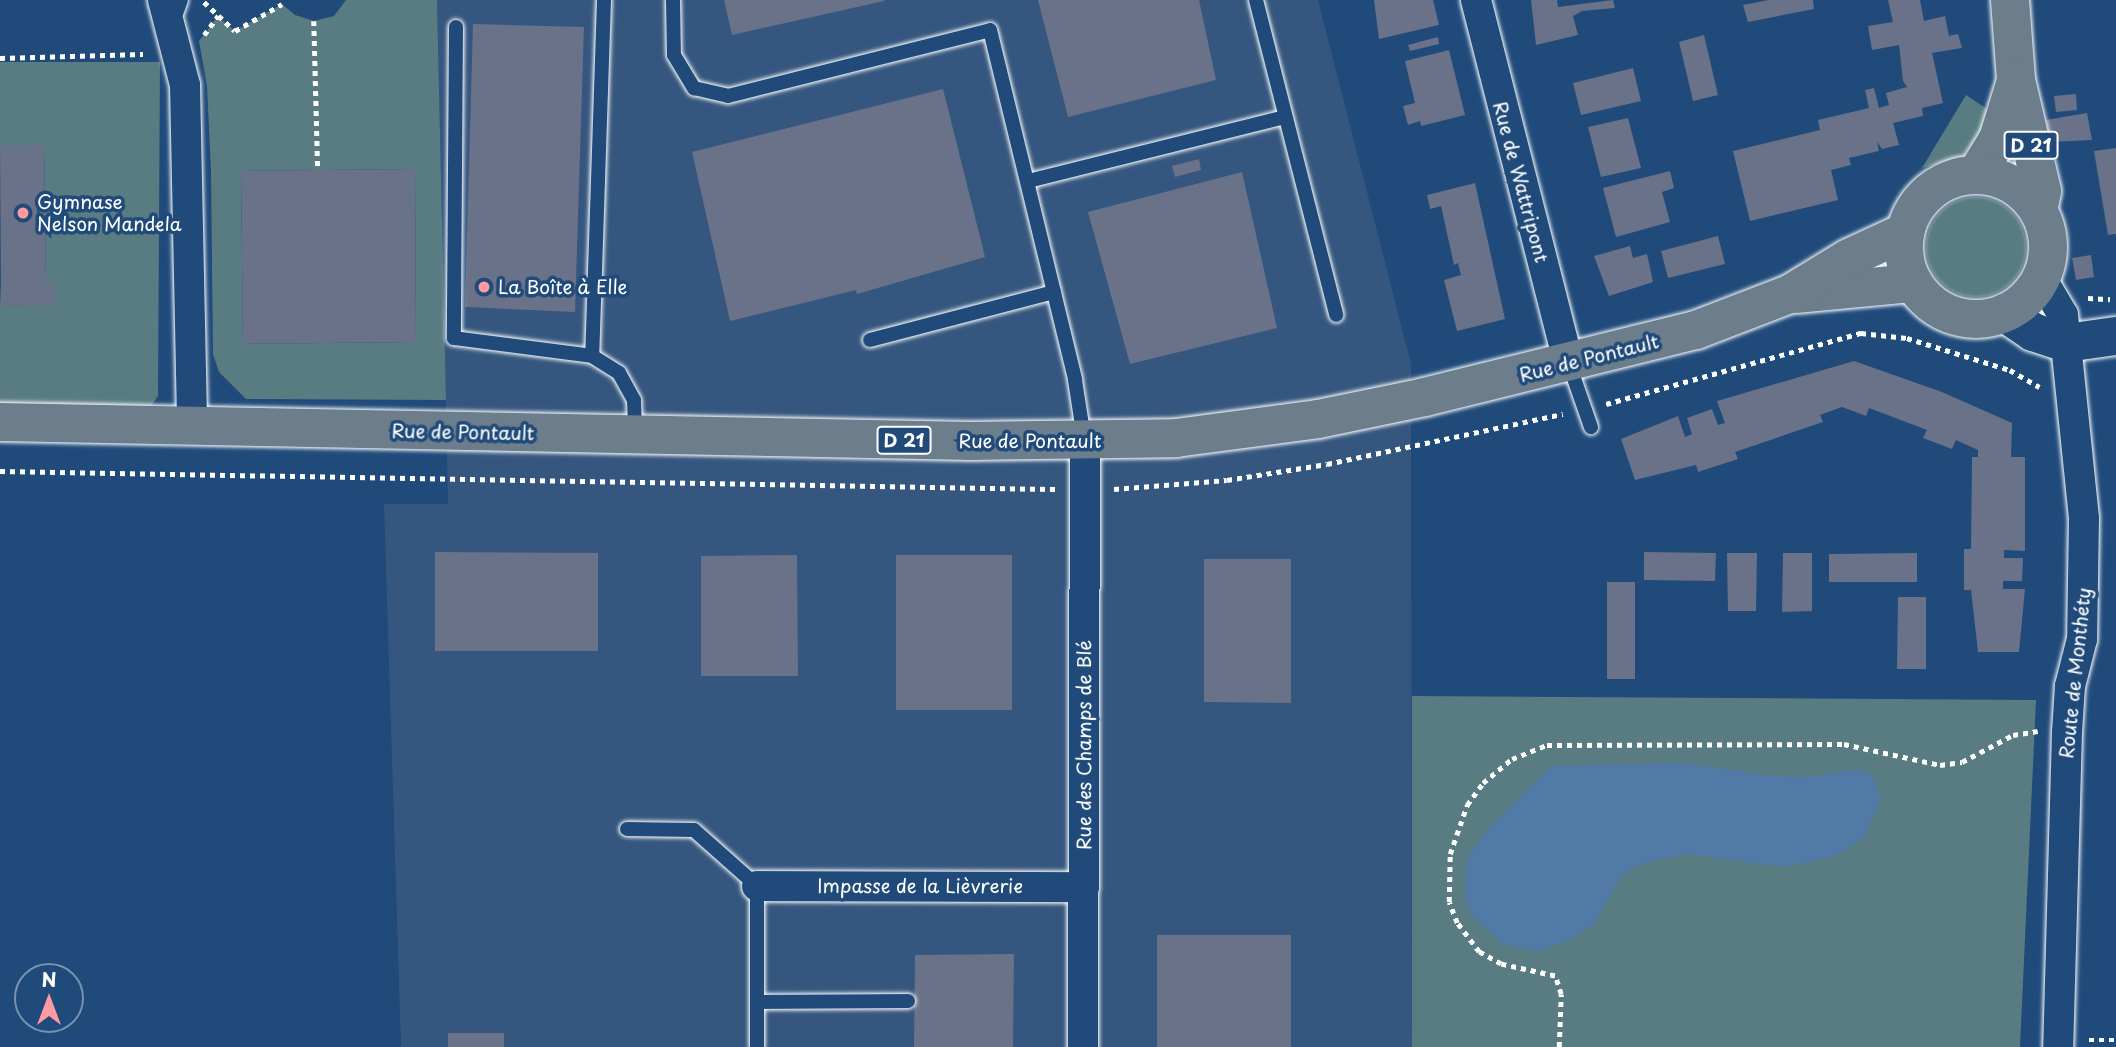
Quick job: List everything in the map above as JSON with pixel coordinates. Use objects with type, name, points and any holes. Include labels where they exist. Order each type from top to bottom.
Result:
[{"type":"main road","name":"D 21","points":[[2010,0],[2015,64],[2042,191],[2038,211]]},
{"type":"main road","name":"D 21","points":[[1976,175],[1998,139],[2015,64]]},
{"type":"main road","points":[[1976,175],[2011,184],[2038,211],[2047,233],[2048,256],[2041,278],[2026,299],[2005,313],[1964,319],[1926,300],[1913,283],[1904,250],[1905,232],[1914,210],[1930,192],[1950,180],[1976,175]]},
{"type":"main road","name":"Rue de Pontault","points":[[0,422],[635,436],[1085,442],[1176,438],[1318,419],[1569,364],[1696,330],[1790,294],[1849,258],[1905,232]]},
{"type":"main road","name":"Rue de Pontault","points":[[1790,294],[1913,283]]},
{"type":"main road","points":[[2005,313],[2033,331],[2066,343],[2116,336]]},
{"type":"street","name":"Rue de Wattripont","points":[[1476,0],[1569,364]]},
{"type":"street","points":[[172,8],[186,85],[192,427]]},
{"type":"street","name":"Route de Monthéty","points":[[2041,278],[2063,315],[2084,518],[2082,639],[2070,686],[2067,732],[2057,1047]]},
{"type":"street","name":"Rue des Champs de Blé","points":[[1083,1047],[1085,442]]},
{"type":"street","name":"Impasse de la Lièvrerie","points":[[757,886],[1084,887]]},
{"type":"lane","points":[[592,356],[604,0]]},
{"type":"lane","points":[[673,0],[674,54],[694,88],[728,96],[990,30],[1076,380],[1085,442]]},
{"type":"lane","points":[[1256,0],[1336,315]]},
{"type":"lane","points":[[456,27],[454,338],[592,356],[619,373],[634,400],[635,436]]},
{"type":"lane","points":[[1028,181],[1285,117]]},
{"type":"lane","points":[[870,340],[1054,292]]},
{"type":"lane","points":[[1569,364],[1591,427]]},
{"type":"lane","points":[[627,829],[694,830],[757,886],[757,1047]]},
{"type":"lane","points":[[757,1002],[908,1001]]},
{"type":"path","points":[[201,0],[235,31],[282,4]]},
{"type":"path","points":[[314,21],[318,170]]},
{"type":"path","points":[[0,58],[143,57],[143,47]]},
{"type":"path","points":[[1559,1047],[1560,994],[1555,976],[1501,964],[1479,952],[1457,923],[1449,902],[1450,855],[1467,805],[1483,783],[1521,753],[1554,745],[1844,744],[1940,765],[1969,760],[2013,735],[2067,732]]},
{"type":"shaded area","points":[[437,0],[1318,0],[1411,364],[1412,1047],[401,1047],[384,504],[448,504]]},
{"type":"shaded area","points":[[1683,763],[1772,776],[1807,777],[1860,769],[1871,774],[1881,798],[1865,836],[1836,856],[1784,867],[1689,854],[1639,864],[1621,877],[1593,925],[1563,943],[1536,951],[1504,945],[1473,917],[1465,897],[1467,859],[1490,826],[1551,766]]},
{"type":"green space","points":[[346,0],[437,0],[446,400],[246,399],[219,372],[213,354],[211,172],[207,86],[199,41],[218,16],[235,31],[282,4],[295,15],[314,21],[334,16]],"holes":[[[415,169],[416,342],[243,344],[241,171]]]},
{"type":"green space","points":[[0,62],[160,62],[158,396],[149,409],[0,406],[0,283],[1,306],[55,304],[55,282],[46,282],[44,145],[0,145]]},
{"type":"green space","points":[[1966,95],[1990,111],[1984,129],[1963,156],[1922,168]]},
{"type":"green space","points":[[1976,197],[2004,205],[2018,219],[2026,247],[2018,275],[2004,289],[1976,297],[1948,289],[1934,275],[1926,247],[1934,219],[1948,205]]},
{"type":"green space","points":[[1412,696],[2036,700],[2020,1047],[1412,1047]]},
{"type":"building","points":[[724,0],[884,0],[884,1],[732,35]]},
{"type":"building","points":[[1038,0],[1199,0],[1216,80],[1068,117]]},
{"type":"building","points":[[1374,0],[1433,0],[1439,25],[1379,39]]},
{"type":"building","points":[[1531,0],[1557,0],[1558,7],[1613,0],[1615,8],[1582,11],[1573,16],[1578,35],[1536,45]]},
{"type":"building","points":[[1769,0],[1813,0],[1814,9],[1748,22],[1743,5]]},
{"type":"building","points":[[1888,0],[1920,0],[1924,21],[1945,16],[1949,36],[1958,34],[1962,48],[1932,53],[1943,103],[1922,108],[1923,116],[1893,123],[1899,145],[1882,149],[1877,142],[1879,151],[1849,158],[1851,165],[1831,170],[1838,200],[1750,221],[1733,151],[1820,130],[1818,120],[1869,108],[1865,90],[1874,88],[1879,108],[1889,105],[1886,93],[1907,87],[1903,81],[1899,45],[1872,50],[1868,26],[1893,22]]},
{"type":"building","points":[[473,24],[584,27],[575,312],[465,307]]},
{"type":"building","points":[[1704,35],[1718,95],[1693,101],[1679,42]]},
{"type":"building","points":[[1438,37],[1439,44],[1410,51],[1408,45]]},
{"type":"building","points":[[1449,50],[1465,115],[1421,126],[1420,121],[1408,125],[1403,106],[1415,103],[1405,61]]},
{"type":"building","points":[[1633,68],[1641,101],[1581,115],[1573,83]]},
{"type":"building","points":[[943,89],[985,257],[857,294],[856,290],[730,321],[692,152]]},
{"type":"building","points":[[2076,94],[2077,110],[2056,112],[2054,96]]},
{"type":"building","points":[[2087,113],[2092,140],[2050,142],[2046,120]]},
{"type":"building","points":[[1628,118],[1641,168],[1601,177],[1588,127]]},
{"type":"building","name":"Gymnase Nelson Mandela","points":[[0,145],[44,145],[46,282],[55,282],[55,305],[1,306]]},
{"type":"building","points":[[2116,148],[2116,234],[2108,235],[2094,151]]},
{"type":"building","points":[[1199,159],[1201,170],[1175,177],[1172,166]]},
{"type":"building","points":[[415,169],[416,342],[243,344],[241,171]]},
{"type":"building","points":[[1670,171],[1674,188],[1662,192],[1670,222],[1616,237],[1603,188]]},
{"type":"building","points":[[1242,172],[1277,328],[1130,364],[1088,212]]},
{"type":"building","points":[[1475,183],[1505,319],[1457,331],[1444,280],[1461,275],[1458,263],[1454,265],[1441,206],[1430,209],[1427,195]]},
{"type":"building","points":[[1718,236],[1725,264],[1668,278],[1661,251]]},
{"type":"building","points":[[1630,246],[1633,258],[1647,254],[1653,282],[1609,296],[1594,256]]},
{"type":"building","points":[[2091,255],[2094,277],[2076,280],[2072,258]]},
{"type":"building","points":[[1854,361],[1942,392],[2012,423],[2011,457],[2025,457],[2025,551],[2004,550],[2004,558],[2023,558],[2022,581],[2003,581],[2003,589],[2025,589],[2019,652],[1978,652],[1971,590],[1964,590],[1964,549],[1971,549],[1972,457],[1978,457],[1978,450],[1956,440],[1952,449],[1923,438],[1927,430],[1869,408],[1866,416],[1842,407],[1820,415],[1823,422],[1735,452],[1738,459],[1698,472],[1696,465],[1635,480],[1621,439],[1678,416],[1685,437],[1692,434],[1687,418],[1712,409],[1718,425],[1725,423],[1717,401]]},
{"type":"building","points":[[435,552],[598,553],[598,651],[435,651]]},
{"type":"building","points":[[1644,552],[1716,553],[1715,581],[1644,580]]},
{"type":"building","points":[[1727,553],[1757,553],[1756,611],[1728,611]]},
{"type":"building","points":[[1783,553],[1812,553],[1812,611],[1782,612]]},
{"type":"building","points":[[1917,553],[1917,582],[1829,582],[1829,554]]},
{"type":"building","points":[[797,555],[798,676],[701,676],[701,556]]},
{"type":"building","points":[[896,555],[1012,555],[1012,710],[896,710]]},
{"type":"building","points":[[1204,559],[1291,559],[1291,703],[1204,702]]},
{"type":"building","points":[[1607,582],[1635,582],[1635,679],[1607,679]]},
{"type":"building","points":[[1898,597],[1926,597],[1926,669],[1897,669]]},
{"type":"building","points":[[1157,935],[1291,935],[1291,1047],[1157,1047]]},
{"type":"building","points":[[1014,954],[1013,1047],[914,1047],[915,955]]},
{"type":"building","points":[[448,1033],[504,1033],[504,1047],[448,1047]]},
{"type":"place","name":"Gymnase Nelson Mandela","points":[[23,213]]},
{"type":"place","name":"La Boîte à Elle","points":[[484,287]]}]
